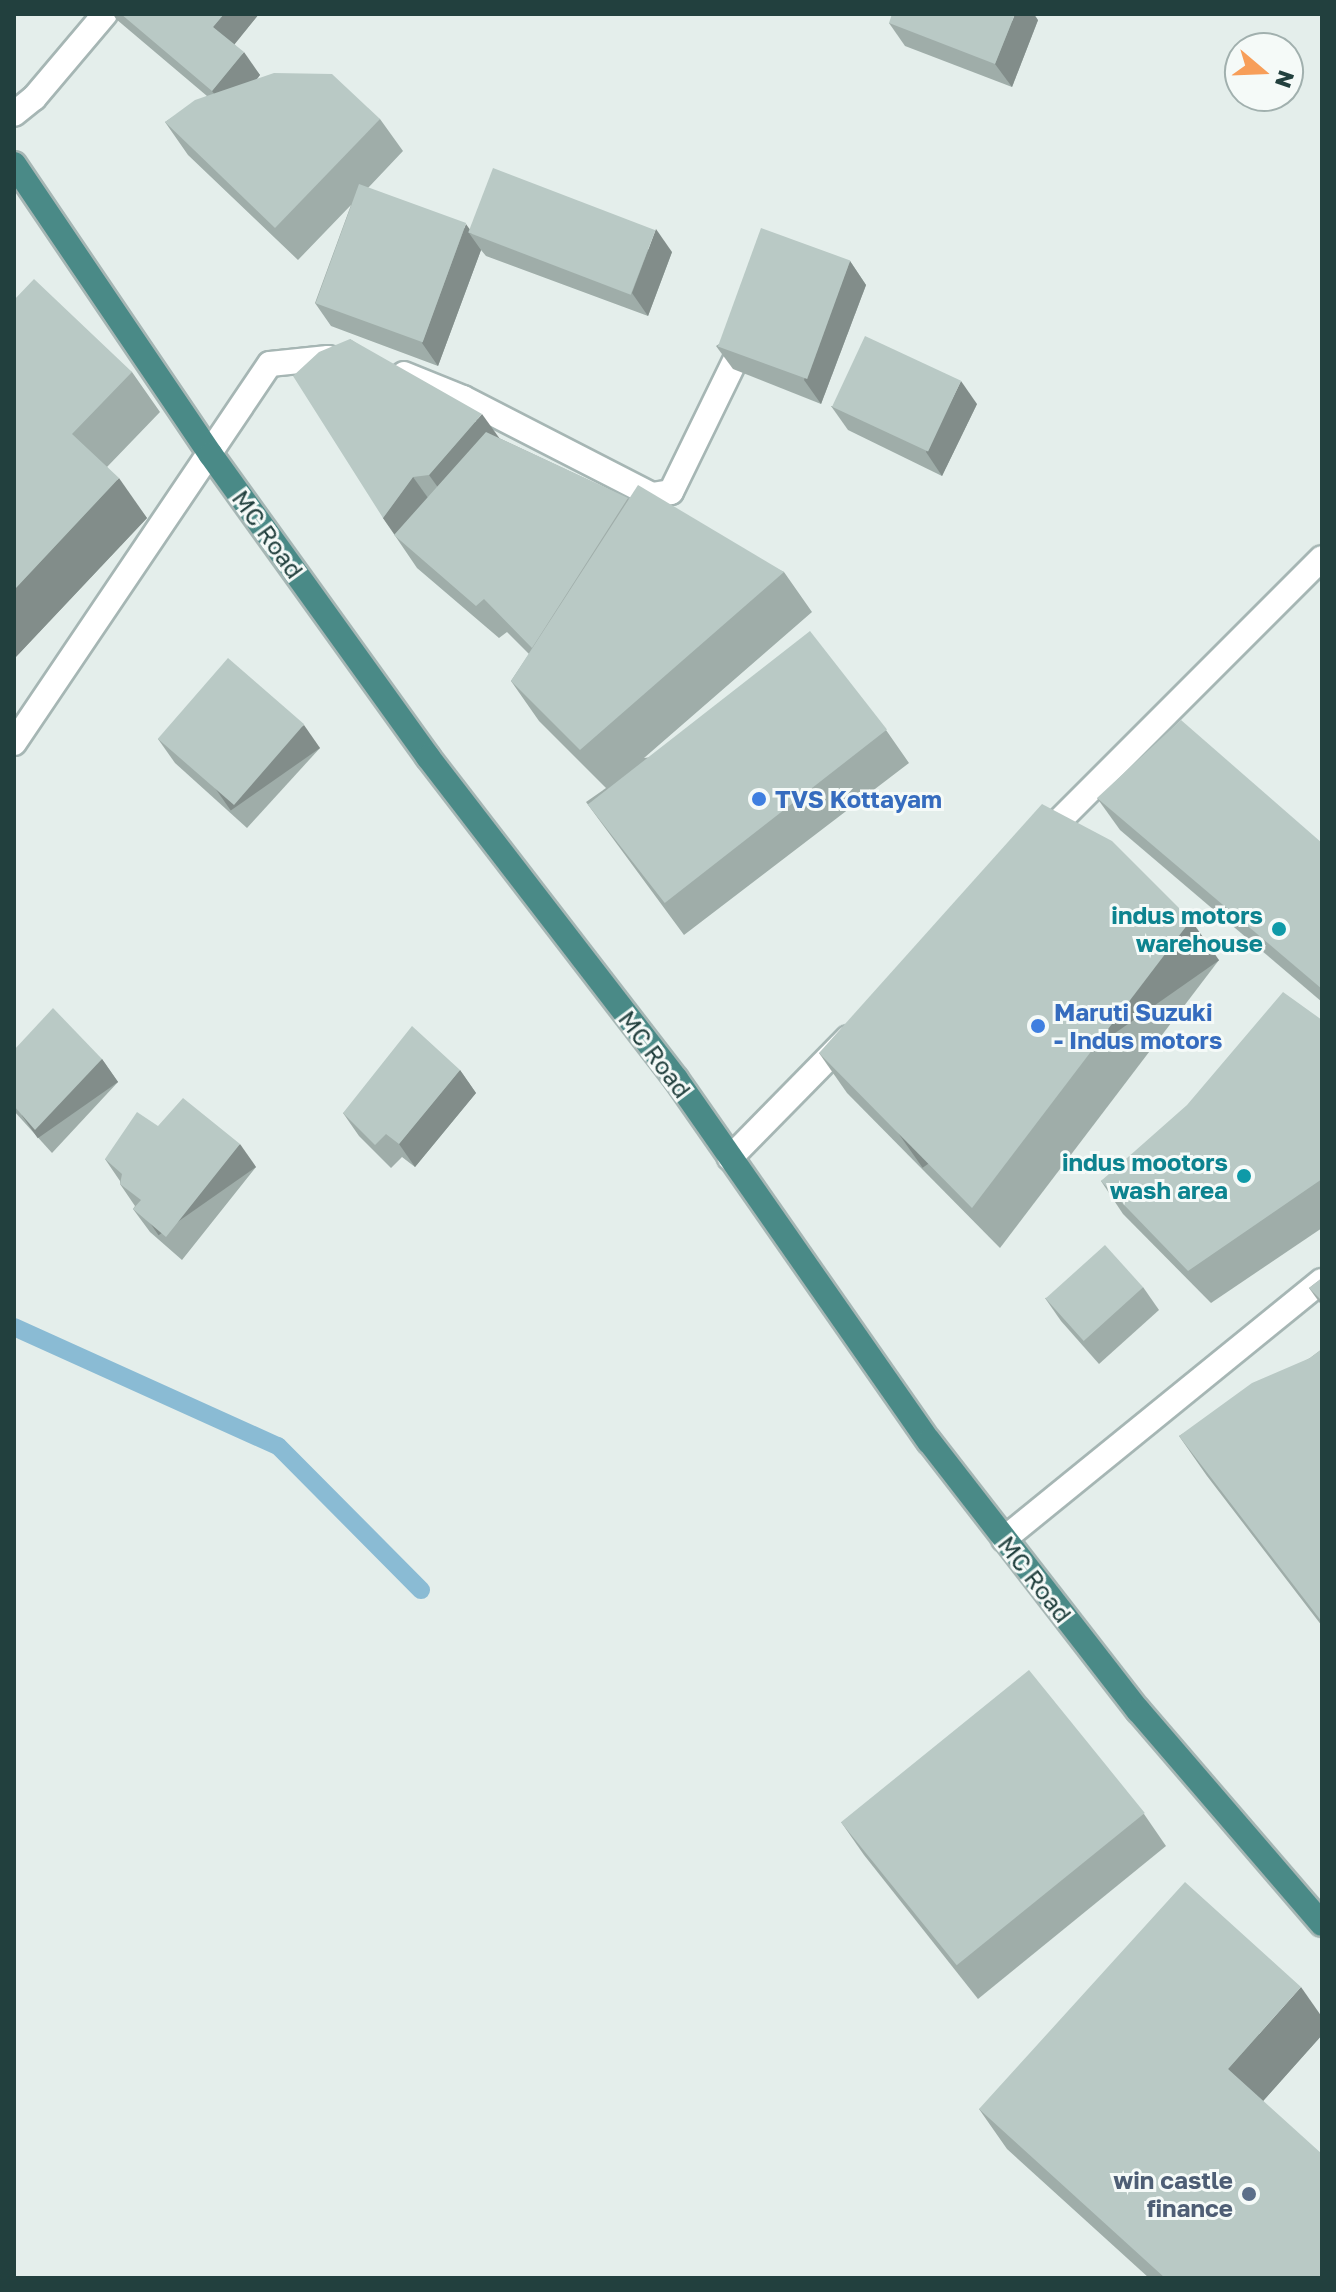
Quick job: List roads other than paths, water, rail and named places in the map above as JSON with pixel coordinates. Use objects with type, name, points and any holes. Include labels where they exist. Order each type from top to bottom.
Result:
[{"type":"highway","name":"MC Road","points":[[14,164],[211,455],[428,757],[676,1079],[929,1441],[1138,1710],[1322,1924]]},
{"type":"street","points":[[14,114],[34,98],[105,14]]},
{"type":"street","points":[[14,743],[270,364],[328,358],[377,368],[463,398],[652,495],[671,492],[755,320]]},
{"type":"street","points":[[1019,862],[1322,558]]},
{"type":"street","points":[[730,1158],[864,1022]]},
{"type":"street","points":[[1004,1539],[1322,1281]]},
{"type":"waterway","points":[[14,1327],[278,1446],[421,1590]]},
{"type":"place","name":"TVS Kottayam","points":[[759,799]]},
{"type":"place","name":"indus motors warehouse","points":[[1279,929]]},
{"type":"place","name":"Maruti Suzuki - Indus motors","points":[[1038,1026]]},
{"type":"place","name":"indus mootors wash area","points":[[1244,1176]]},
{"type":"place","name":"win castle finance","points":[[1249,2194]]}]
